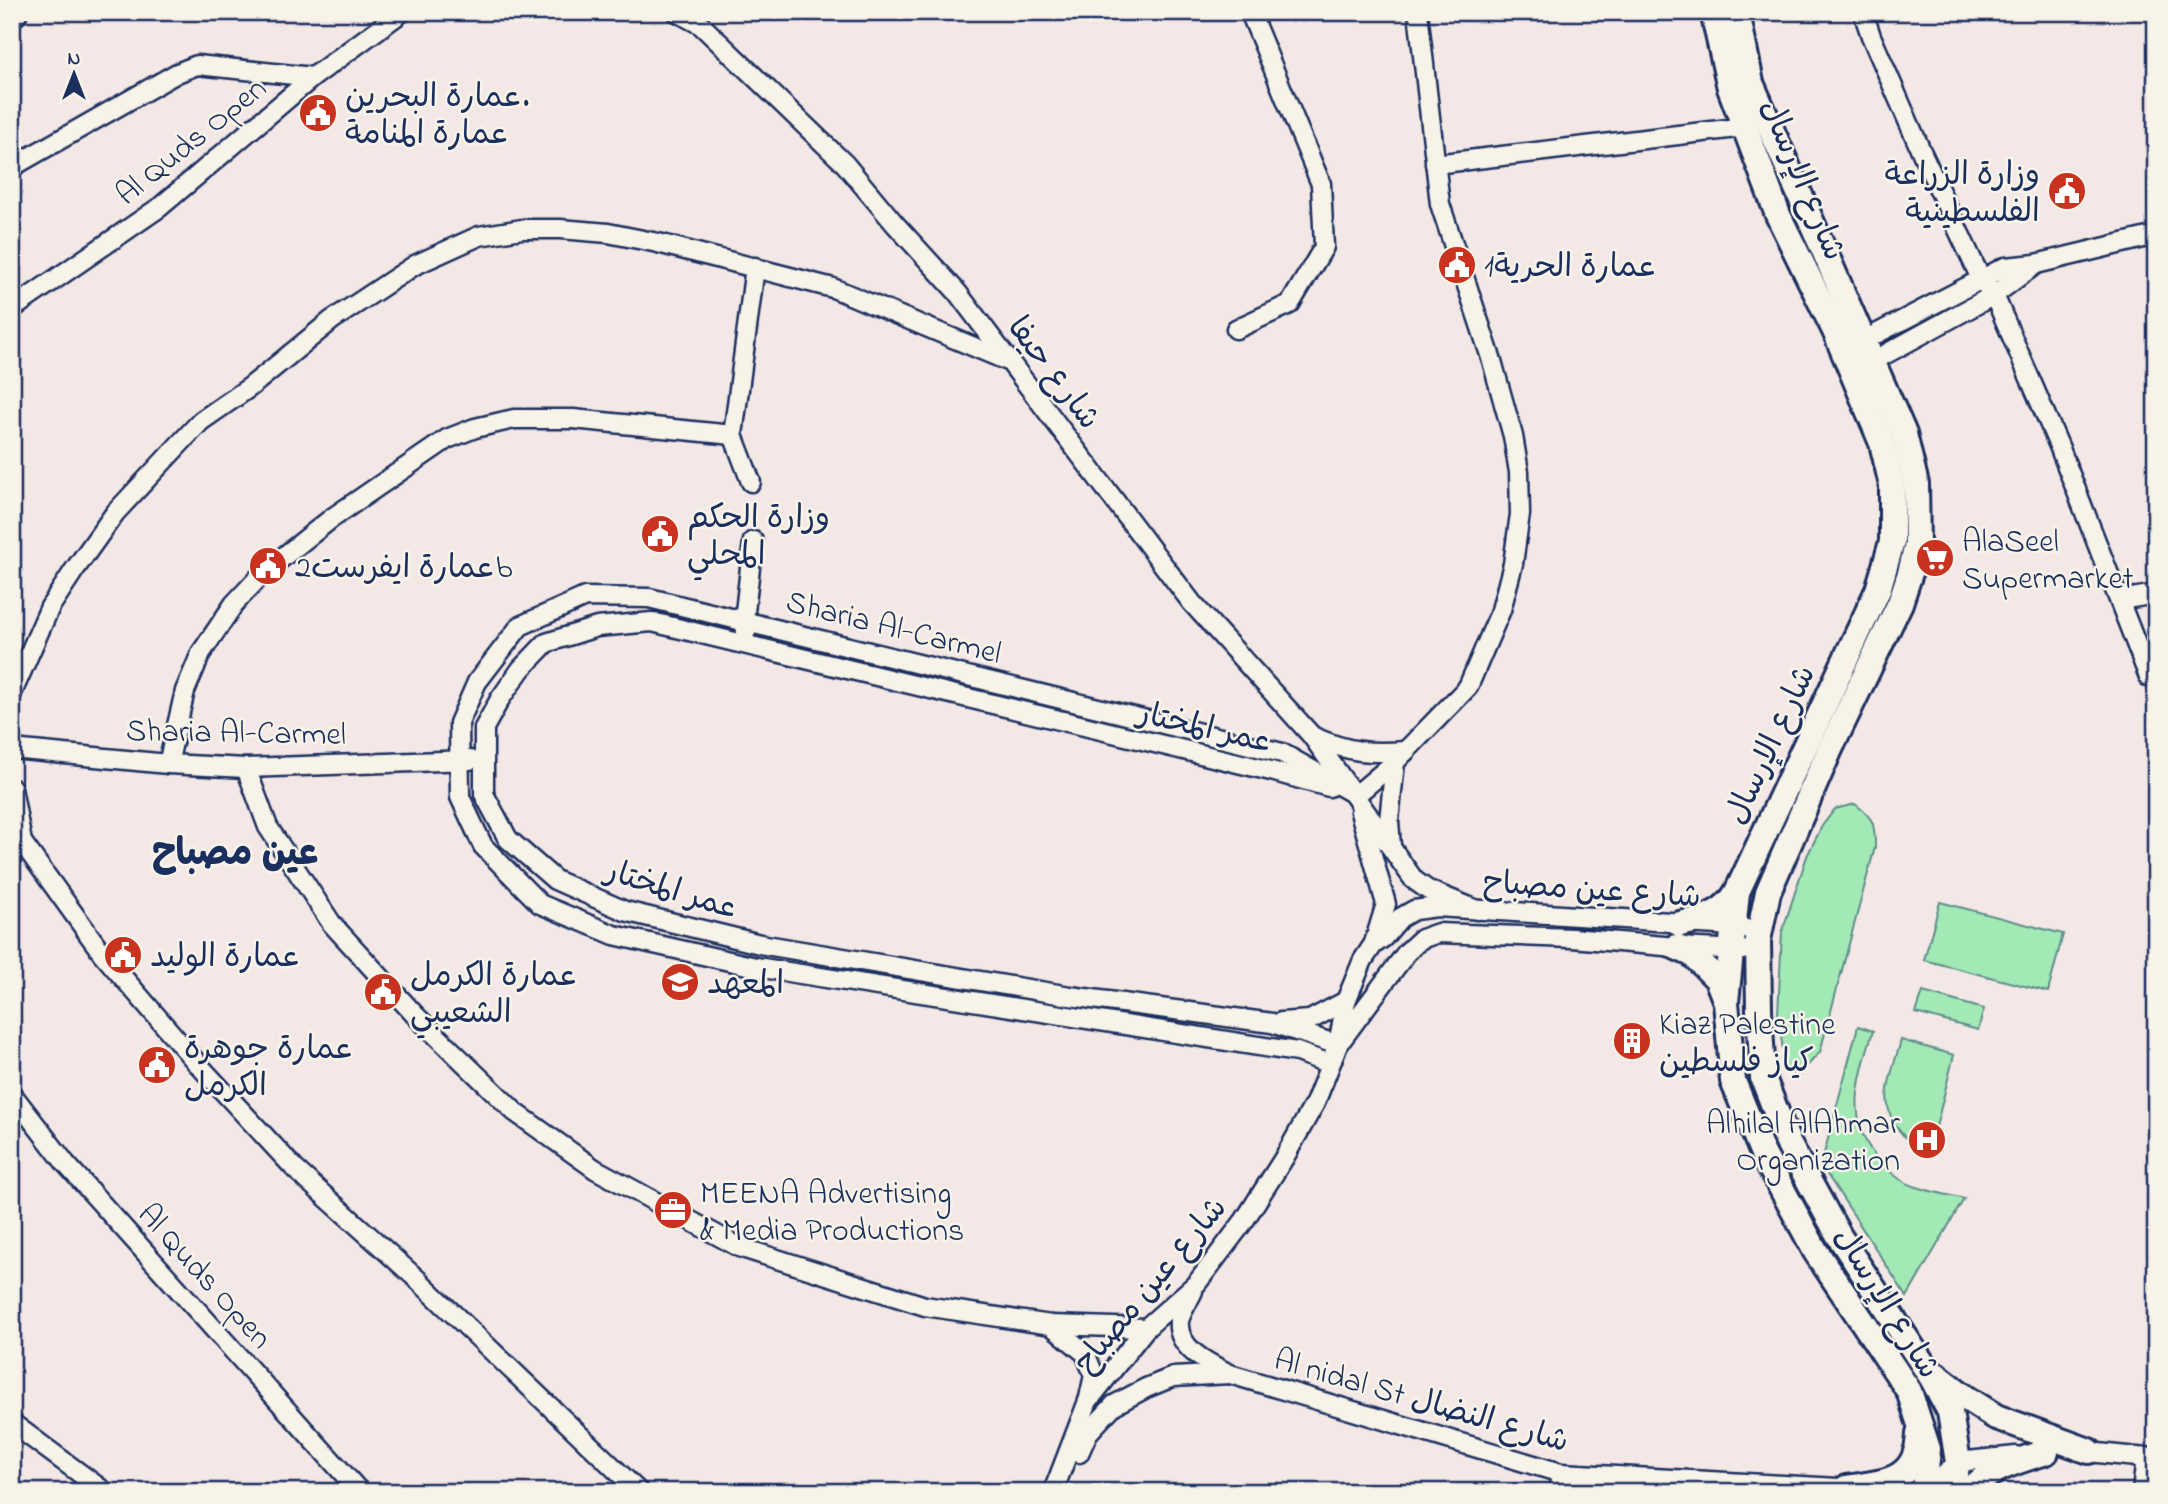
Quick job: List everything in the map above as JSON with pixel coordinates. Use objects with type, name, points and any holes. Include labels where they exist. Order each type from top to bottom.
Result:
[{"type":"main road","name":"شارع الإرسال","points":[[1713,12],[1730,88],[1778,215],[1904,434],[1916,484],[1917,545],[1900,603],[1830,749],[1768,892],[1759,941],[1759,1010],[1763,1078],[1789,1145],[1839,1236],[1923,1365],[1950,1412],[1958,1462],[1952,1492]]},
{"type":"main road","name":"شارع الإرسال","points":[[1737,12],[1751,83],[1858,356],[1892,485],[1892,542],[1878,590],[1737,892],[1726,1002],[1733,1081],[1763,1154],[1816,1252],[1909,1391],[1928,1450],[1926,1492]]},
{"type":"main road","points":[[1726,1002],[1717,979],[1678,936],[1731,904],[1737,892]]},
{"type":"main road","points":[[1923,1365],[1965,1398],[1996,1417],[2090,1451]]},
{"type":"main road","points":[[1850,1490],[1888,1481],[1910,1466],[1918,1452],[1919,1420]]},
{"type":"main road","points":[[1969,1492],[1979,1479],[2011,1463],[2046,1452]]},
{"type":"street","name":"Al Quds Open","points":[[12,309],[160,207],[313,77],[402,12]]},
{"type":"street","name":"شارع حيفا","points":[[677,12],[701,26],[845,164],[957,292],[1192,603],[1312,736],[1414,880],[1429,890],[1477,910]]},
{"type":"street","points":[[1237,329],[1290,304],[1324,247],[1321,184],[1250,12]]},
{"type":"street","points":[[1418,12],[1440,204],[1492,361],[1513,436],[1519,472],[1520,514],[1513,564],[1501,610],[1468,687],[1401,756],[1356,795],[1386,904],[1400,918],[1417,927],[1438,933]]},
{"type":"street","points":[[1863,12],[1871,36],[1981,279],[1994,295],[2059,446],[2150,677]]},
{"type":"street","points":[[12,167],[177,73],[197,65],[313,77]]},
{"type":"street","points":[[1435,164],[1745,127]]},
{"type":"street","points":[[12,693],[50,607],[115,513],[201,421],[250,387],[332,320],[415,265],[480,236],[522,229],[608,233],[755,267],[833,288],[1010,362]]},
{"type":"street","points":[[1858,356],[1981,279],[2006,267],[2036,264],[2156,235]]},
{"type":"street","points":[[1858,356],[1994,295],[2036,264]]},
{"type":"street","points":[[751,482],[733,435],[755,267]]},
{"type":"street","points":[[168,764],[185,691],[201,653],[234,604],[263,573],[331,518],[447,439],[475,428],[514,419],[573,419],[733,435]]},
{"type":"street","points":[[748,646],[744,621],[753,541]]},
{"type":"street","points":[[2120,600],[2156,594]]},
{"type":"street","name":"Sharia Al-Carmel","points":[[1330,1064],[1297,1052],[756,967],[614,935],[540,904],[483,846],[460,797],[460,723],[477,682],[520,626],[586,597],[649,598],[1282,752],[1356,795]]},
{"type":"street","name":"عمر المختار","points":[[1338,1045],[1272,1023],[1070,996],[760,944],[625,911],[555,880],[508,839],[484,794],[484,728],[514,679],[546,643],[597,627],[652,622],[1271,771],[1356,795]]},
{"type":"street","points":[[1282,752],[1298,738],[1293,716]]},
{"type":"street","points":[[1312,736],[1355,752],[1401,756]]},
{"type":"street","name":"Sharia Al-Carmel","points":[[12,749],[168,764],[246,768],[484,760]]},
{"type":"street","points":[[1391,849],[1389,821],[1401,756]]},
{"type":"street","points":[[246,768],[268,827],[332,924],[415,1015],[515,1112],[595,1169],[739,1247],[925,1306],[1051,1325],[1146,1328]]},
{"type":"street","points":[[12,788],[22,842],[102,953],[196,1062],[296,1170],[417,1279],[639,1492]]},
{"type":"street","points":[[1373,946],[1386,904]]},
{"type":"street","name":"شارع عين مصباح","points":[[1052,1492],[1088,1401],[1146,1328],[1197,1283],[1244,1221],[1284,1158],[1315,1102],[1338,1045],[1346,1001],[1363,960],[1400,918],[1414,910],[1437,907],[1678,936]]},
{"type":"street","name":"شارع عين مصباح","points":[[1338,1045],[1407,953],[1421,939],[1438,933],[1572,938],[1678,936],[1759,941]]},
{"type":"street","points":[[1272,1023],[1310,1020],[1346,1001]]},
{"type":"street","name":"Al Quds Open","points":[[12,1094],[66,1164],[360,1492]]},
{"type":"street","points":[[1197,1283],[1179,1321],[1181,1336],[1192,1351],[1230,1374]]},
{"type":"street","points":[[1051,1325],[1085,1353],[1094,1376],[1088,1401]]},
{"type":"street","points":[[1063,1492],[1088,1433],[1114,1405],[1173,1377],[1230,1374]]},
{"type":"street","name":"Al nidal St شارع النضال","points":[[1230,1374],[1561,1473],[1891,1492]]},
{"type":"street","points":[[12,1423],[105,1492]]},
{"type":"street","points":[[1926,1492],[1958,1462],[2046,1452],[2090,1451],[2151,1458],[2142,1492]]},
{"type":"street","points":[[1558,1492],[1561,1473]]},
{"type":"green space","points":[[1855,804],[1872,822],[1875,847],[1820,1052],[1799,1075],[1786,1072],[1778,1014],[1782,932],[1807,856],[1822,826],[1835,809]]},
{"type":"green space","points":[[1940,902],[2063,934],[2048,992],[1924,960]]},
{"type":"green space","points":[[1923,992],[1984,1009],[1978,1030],[1916,1013]]},
{"type":"green space","points":[[1858,1026],[1873,1031],[1864,1061],[1857,1106],[1863,1136],[1871,1150],[1878,1160],[1906,1183],[1964,1199],[1907,1297],[1821,1165]]},
{"type":"green space","points":[[1901,1040],[1954,1055],[1929,1155],[1904,1136],[1889,1110],[1889,1083]]},
{"type":"place","name":"عمارة البحرين. عمارة المنامة","points":[[318,113]]},
{"type":"place","name":"وزارة الزراعة الفلسطينية","points":[[2067,191]]},
{"type":"place","name":"عمارة الحرية1","points":[[1457,265]]},
{"type":"place","name":"وزارة الحكم المحلي","points":[[660,534]]},
{"type":"place","name":"AlaSeel Supermarket","points":[[1935,558]]},
{"type":"place","name":"عمارة ايفرست2b","points":[[268,566]]},
{"type":"place","name":"عمارة الوليد","points":[[123,955]]},
{"type":"place","name":"المعهد","points":[[680,982]]},
{"type":"place","name":"عمارة الكرمل الشعيبي","points":[[383,992]]},
{"type":"place","name":"Kiaz Palestine كياز فلسطين","points":[[1632,1041]]},
{"type":"place","name":"عمارة جوهرة الكرمل","points":[[157,1065]]},
{"type":"place","name":"Alhilal AlAhmar Organization","points":[[1927,1140]]},
{"type":"place","name":"MEENA Advertising & Media Productions","points":[[673,1210]]},
{"type":"district","name":"عين مصباح","points":[[235,851]]}]
